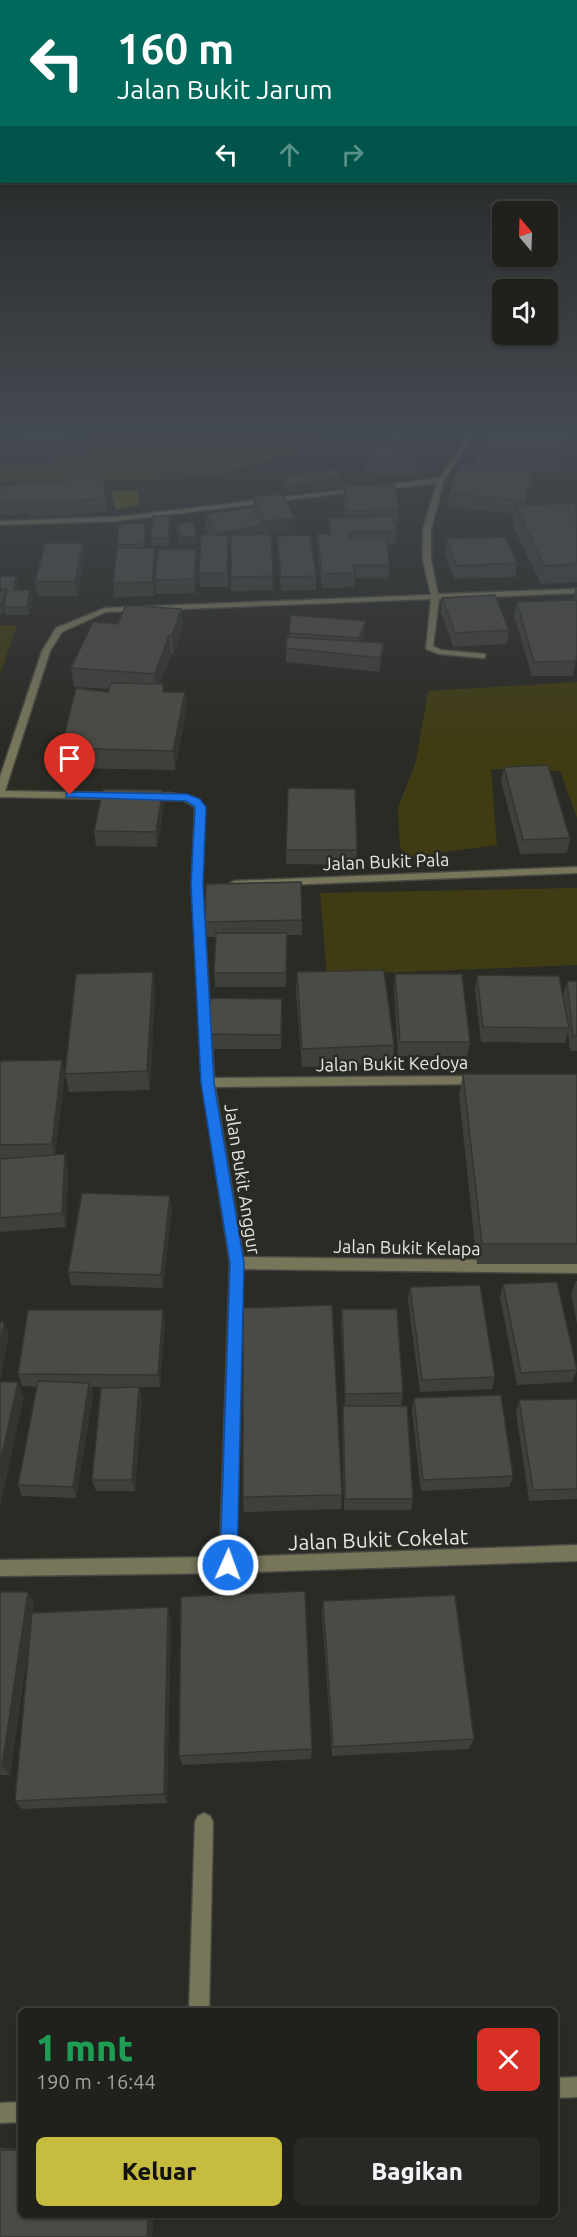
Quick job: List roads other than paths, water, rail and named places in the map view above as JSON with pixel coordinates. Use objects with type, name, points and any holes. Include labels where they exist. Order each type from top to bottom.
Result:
[{"type":"street","points":[[427,536],[427,560],[435,597],[429,647],[440,652],[483,656]]},
{"type":"street","points":[[128,796],[0,792],[46,651],[59,630],[80,619],[105,610],[137,607],[577,591]]},
{"type":"street","name":"Jalan Bukit Anggur","points":[[140,797],[187,798],[196,801],[200,807],[208,1083],[237,1263],[228,1565]]},
{"type":"street","name":"Jalan Bukit Pala","points":[[221,884],[577,870]]},
{"type":"street","name":"Jalan Bukit Kedoya","points":[[208,1083],[494,1080]]},
{"type":"street","name":"Jalan Bukit Kelapa","points":[[237,1263],[577,1267]]},
{"type":"street","name":"Jalan Bukit Cokelat","points":[[0,1568],[228,1565],[577,1553]]},
{"type":"street","points":[[199,2008],[204,1822]]},
{"type":"street","points":[[558,2088],[577,2087]]},
{"type":"street","points":[[0,2113],[18,2112]]}]
